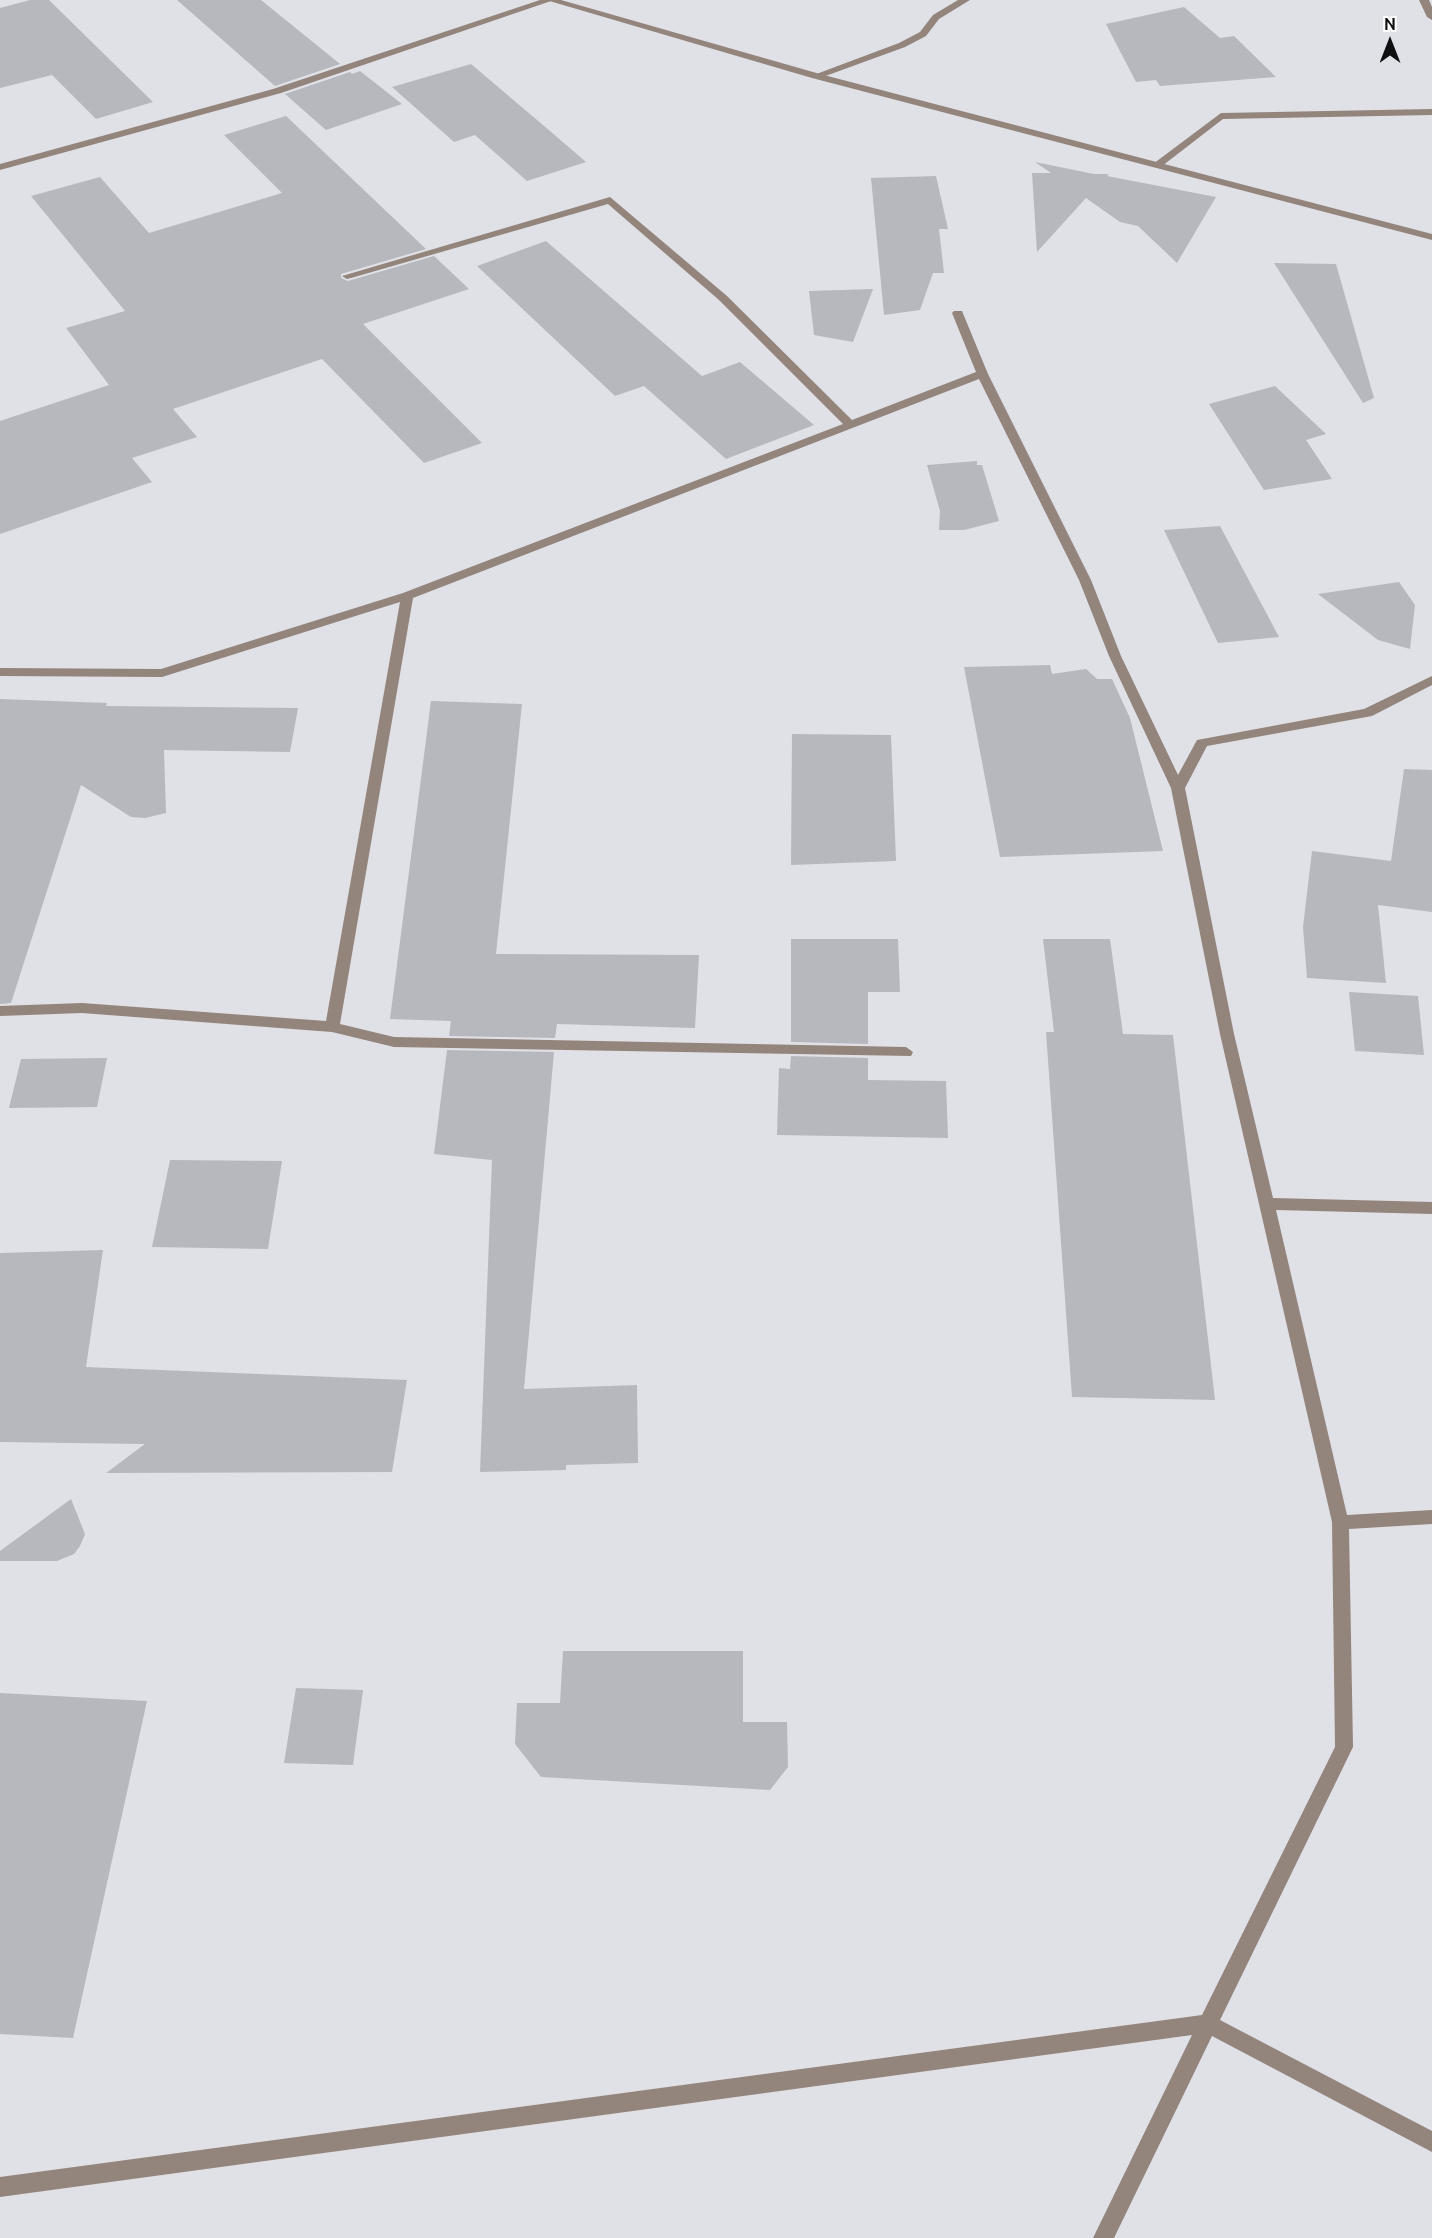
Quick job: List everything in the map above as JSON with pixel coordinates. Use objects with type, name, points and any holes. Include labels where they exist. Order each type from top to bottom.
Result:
[{"type":"street","points":[[0,167],[277,92],[550,0],[816,76],[1432,237]]},
{"type":"street","points":[[816,76],[902,45],[924,34],[936,17],[965,0]]},
{"type":"street","points":[[1424,0],[1432,17]]},
{"type":"street","points":[[1158,164],[1221,116],[1432,112]]},
{"type":"street","points":[[347,276],[610,200],[723,298],[851,425]]},
{"type":"street","points":[[958,313],[982,374],[1084,580],[1115,656],[1178,788],[1227,1034],[1340,1522],[1344,1747],[1103,2238]]},
{"type":"street","points":[[0,672],[162,673],[407,596],[982,374]]},
{"type":"street","points":[[332,1027],[407,596]]},
{"type":"street","points":[[1178,788],[1202,743],[1367,713],[1432,680]]},
{"type":"street","points":[[0,1011],[82,1008],[332,1027],[394,1041],[906,1052]]},
{"type":"street","points":[[1266,1204],[1432,1208]]},
{"type":"street","points":[[1340,1522],[1432,1517]]},
{"type":"street","points":[[0,2187],[1208,2024],[1432,2142]]},
{"type":"building","points":[[30,0],[49,0],[153,102],[96,119],[52,75],[0,88],[0,8]]},
{"type":"building","points":[[177,0],[261,0],[340,64],[275,86]]},
{"type":"building","points":[[1184,7],[1220,38],[1234,36],[1276,77],[1160,86],[1156,80],[1136,82],[1106,24]]},
{"type":"building","points":[[471,64],[586,162],[527,181],[475,135],[454,142],[392,87]]},
{"type":"building","points":[[360,71],[402,104],[326,130],[285,94],[350,72],[352,74]]},
{"type":"building","points":[[286,116],[426,249],[341,274],[341,278],[348,281],[434,256],[469,289],[363,324],[482,443],[424,463],[322,359],[173,409],[197,437],[132,458],[152,482],[0,534],[0,421],[109,385],[66,328],[125,311],[31,196],[100,177],[149,233],[282,193],[224,135]]},
{"type":"building","points":[[1035,162],[1094,174],[1109,174],[1107,176],[1216,197],[1177,263],[1138,226],[1120,222],[1086,198],[1037,252],[1032,173],[1051,173]]},
{"type":"building","points":[[936,176],[948,229],[939,229],[944,273],[933,273],[920,310],[884,315],[871,178]]},
{"type":"building","points":[[546,241],[702,376],[740,362],[814,425],[726,459],[644,386],[615,396],[477,266]]},
{"type":"building","points":[[1274,263],[1336,264],[1374,398],[1363,403]]},
{"type":"building","points":[[873,289],[853,342],[814,335],[809,291]]},
{"type":"building","points":[[1275,386],[1326,434],[1306,440],[1332,479],[1264,490],[1209,404]]},
{"type":"building","points":[[977,461],[977,465],[982,465],[999,521],[964,530],[939,530],[940,511],[927,465]]},
{"type":"building","points":[[1220,526],[1279,637],[1218,643],[1164,530]]},
{"type":"building","points":[[1399,582],[1415,605],[1410,649],[1378,640],[1318,594]]},
{"type":"building","points":[[1050,665],[1052,674],[1086,669],[1097,679],[1112,679],[1130,718],[1163,851],[1000,857],[964,667]]},
{"type":"building","points":[[0,699],[107,703],[106,706],[298,708],[290,752],[164,750],[166,813],[145,818],[131,817],[81,785],[11,1003],[0,1004]]},
{"type":"building","points":[[431,701],[522,704],[496,954],[699,955],[695,1028],[557,1024],[555,1038],[449,1036],[451,1021],[390,1019]]},
{"type":"building","points":[[792,734],[891,735],[896,861],[791,865]]},
{"type":"building","points":[[1404,769],[1432,770],[1432,912],[1378,905],[1386,983],[1307,978],[1303,927],[1312,851],[1391,861]]},
{"type":"building","points":[[791,939],[898,939],[900,992],[868,992],[868,1044],[791,1042]]},
{"type":"building","points":[[1043,939],[1110,939],[1123,1034],[1173,1035],[1215,1400],[1072,1397],[1046,1032],[1054,1032]]},
{"type":"building","points":[[1349,992],[1418,996],[1424,1055],[1355,1051]]},
{"type":"building","points":[[447,1050],[554,1052],[524,1389],[637,1385],[638,1463],[566,1465],[566,1470],[480,1472],[492,1160],[434,1154]]},
{"type":"building","points":[[791,1056],[868,1058],[868,1080],[946,1081],[948,1138],[777,1135],[779,1068],[790,1069]]},
{"type":"building","points":[[107,1058],[97,1107],[9,1108],[21,1059]]},
{"type":"building","points":[[170,1160],[282,1161],[268,1249],[152,1247]]},
{"type":"building","points":[[103,1250],[86,1367],[407,1380],[392,1472],[106,1473],[145,1444],[0,1442],[0,1253]]},
{"type":"building","points":[[71,1499],[85,1534],[74,1554],[57,1561],[0,1561],[0,1551]]},
{"type":"building","points":[[563,1651],[743,1651],[743,1722],[787,1722],[788,1767],[770,1790],[541,1777],[515,1744],[517,1703],[560,1703]]},
{"type":"building","points":[[296,1688],[363,1690],[353,1765],[284,1763]]},
{"type":"building","points":[[0,1693],[147,1701],[73,2038],[0,2034]]}]
